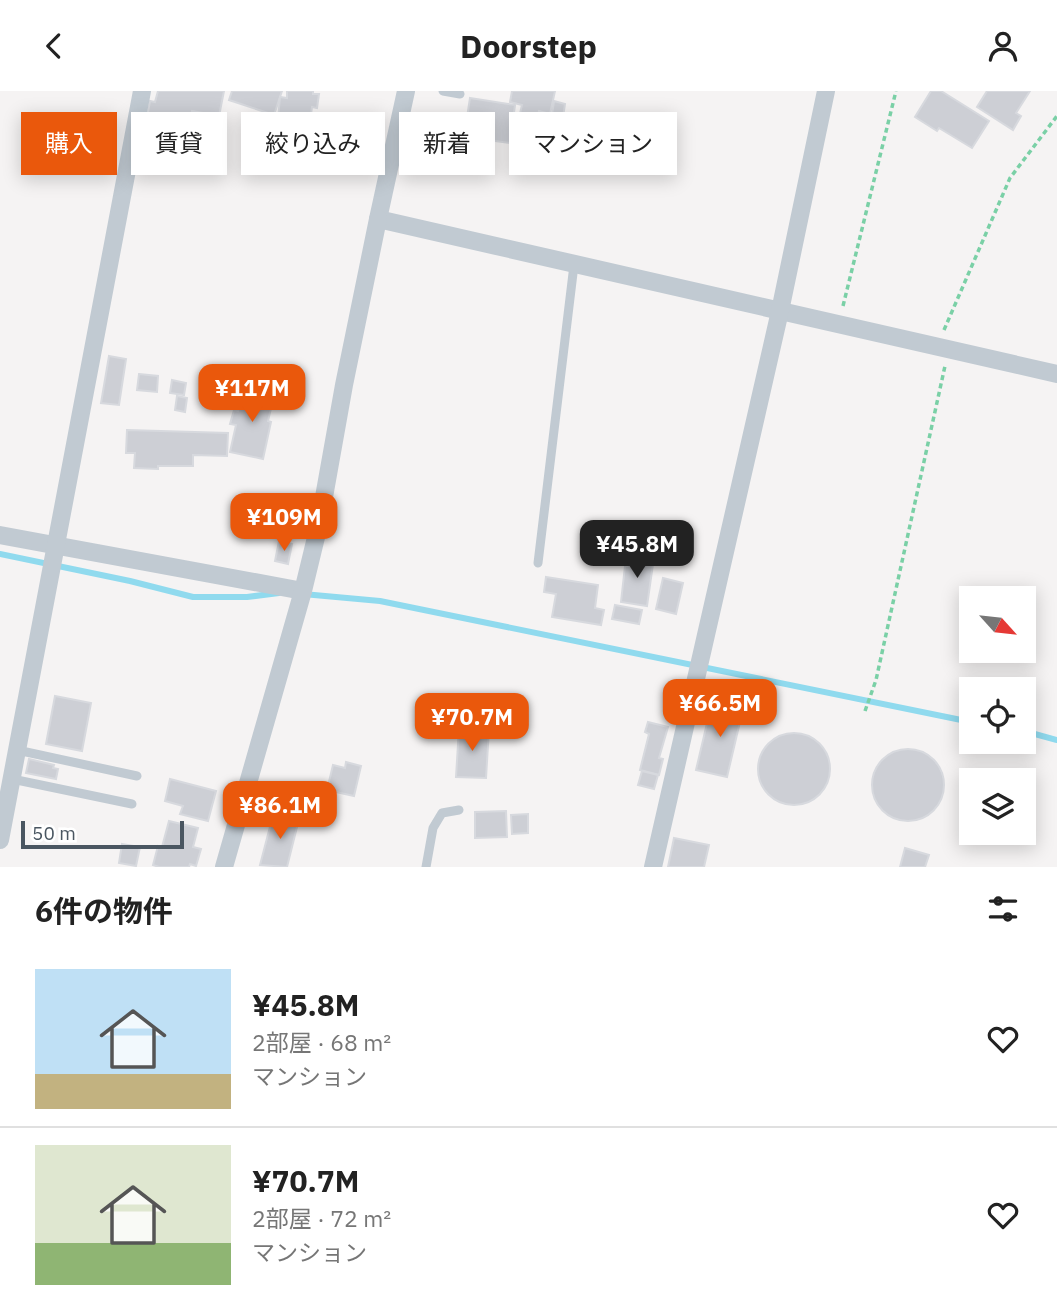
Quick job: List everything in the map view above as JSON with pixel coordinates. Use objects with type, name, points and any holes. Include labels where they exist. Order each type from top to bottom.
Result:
[{"type":"street","points":[[0,840],[142,91]]},
{"type":"street","points":[[224,867],[303,591],[319,525],[344,386],[406,91]]},
{"type":"street","points":[[653,867],[780,311],[826,91]]},
{"type":"street","points":[[378,219],[1057,374]]},
{"type":"street","points":[[0,535],[303,591]]},
{"type":"lane","points":[[443,91],[460,94]]},
{"type":"lane","points":[[538,563],[574,265]]},
{"type":"lane","points":[[17,750],[137,776]]},
{"type":"lane","points":[[12,779],[132,804]]},
{"type":"lane","points":[[426,867],[433,828],[442,813],[459,810]]},
{"type":"path","points":[[839,325],[897,91]]},
{"type":"path","points":[[865,712],[876,680],[942,349],[1010,178],[1057,116]]},
{"type":"building","points":[[158,91],[224,91],[220,112],[148,112],[150,101],[155,102]]},
{"type":"building","points":[[232,91],[282,91],[275,112],[265,112],[229,100]]},
{"type":"building","points":[[287,91],[313,91],[313,94],[319,94],[317,108],[312,107],[311,112],[279,112],[280,97],[287,98]]},
{"type":"building","points":[[512,91],[555,91],[550,112],[520,112],[522,105],[510,102]]},
{"type":"building","points":[[931,91],[941,91],[989,121],[972,148],[915,117]]},
{"type":"building","points":[[987,91],[1030,91],[1016,113],[1021,116],[1013,130],[977,107]]},
{"type":"building","points":[[470,98],[515,105],[514,112],[509,112],[509,143],[495,141],[495,112],[468,112]]},
{"type":"building","points":[[554,101],[565,104],[564,112],[552,112]]},
{"type":"building","points":[[109,356],[126,359],[119,405],[101,403]]},
{"type":"building","points":[[139,374],[158,376],[157,392],[137,390]]},
{"type":"building","points":[[172,380],[186,383],[184,395],[170,393]]},
{"type":"building","points":[[243,389],[274,396],[263,459],[230,452],[236,425],[230,424],[234,410],[238,411]]},
{"type":"building","points":[[177,396],[187,398],[185,412],[175,410]]},
{"type":"building","points":[[127,430],[228,433],[227,456],[193,455],[193,466],[134,468],[135,453],[126,453]]},
{"type":"building","points":[[608,530],[629,533],[626,553],[606,551]]},
{"type":"building","points":[[279,541],[292,544],[288,564],[275,561]]},
{"type":"building","points":[[629,554],[654,557],[647,606],[621,602]]},
{"type":"building","points":[[546,577],[598,585],[595,608],[604,610],[601,625],[552,617],[556,594],[544,592]]},
{"type":"building","points":[[663,578],[683,583],[676,614],[656,609]]},
{"type":"building","points":[[615,605],[642,610],[639,624],[612,619]]},
{"type":"building","points":[[55,696],[91,703],[82,751],[46,744]]},
{"type":"building","points":[[712,702],[743,709],[727,777],[696,770]]},
{"type":"building","points":[[648,722],[668,727],[659,758],[663,759],[659,775],[640,770],[649,734],[645,732]]},
{"type":"building","points":[[459,728],[489,729],[486,778],[456,777]]},
{"type":"building","points":[[794,733],[814,739],[824,749],[830,769],[824,789],[814,799],[794,805],[774,799],[764,789],[758,769],[764,749],[774,739]]},
{"type":"building","points":[[908,749],[928,755],[938,765],[944,785],[938,805],[928,815],[908,821],[888,815],[878,805],[872,785],[878,765],[888,755]]},
{"type":"building","points":[[29,759],[54,765],[53,768],[58,769],[56,779],[26,773]]},
{"type":"building","points":[[346,762],[361,766],[354,796],[327,790],[333,765],[345,768]]},
{"type":"building","points":[[642,771],[658,775],[654,789],[638,785]]},
{"type":"building","points":[[170,779],[216,791],[208,821],[180,814],[183,806],[165,801]]},
{"type":"building","points":[[276,811],[295,815],[293,822],[298,823],[287,867],[260,865]]},
{"type":"building","points":[[506,811],[507,837],[475,838],[475,812]]},
{"type":"building","points":[[528,814],[528,833],[512,834],[511,815]]},
{"type":"building","points":[[169,821],[198,828],[193,847],[201,849],[196,866],[153,865],[158,846],[162,847]]},
{"type":"building","points":[[674,838],[709,845],[704,867],[668,867]]},
{"type":"building","points":[[122,844],[140,847],[136,866],[119,863]]},
{"type":"building","points":[[905,848],[929,855],[925,867],[900,867]]},
{"type":"waterway","points":[[0,554],[193,597],[247,597],[279,593]]},
{"type":"waterway","points":[[303,594],[380,601],[959,720]]},
{"type":"waterway","points":[[1036,734],[1057,740]]}]
